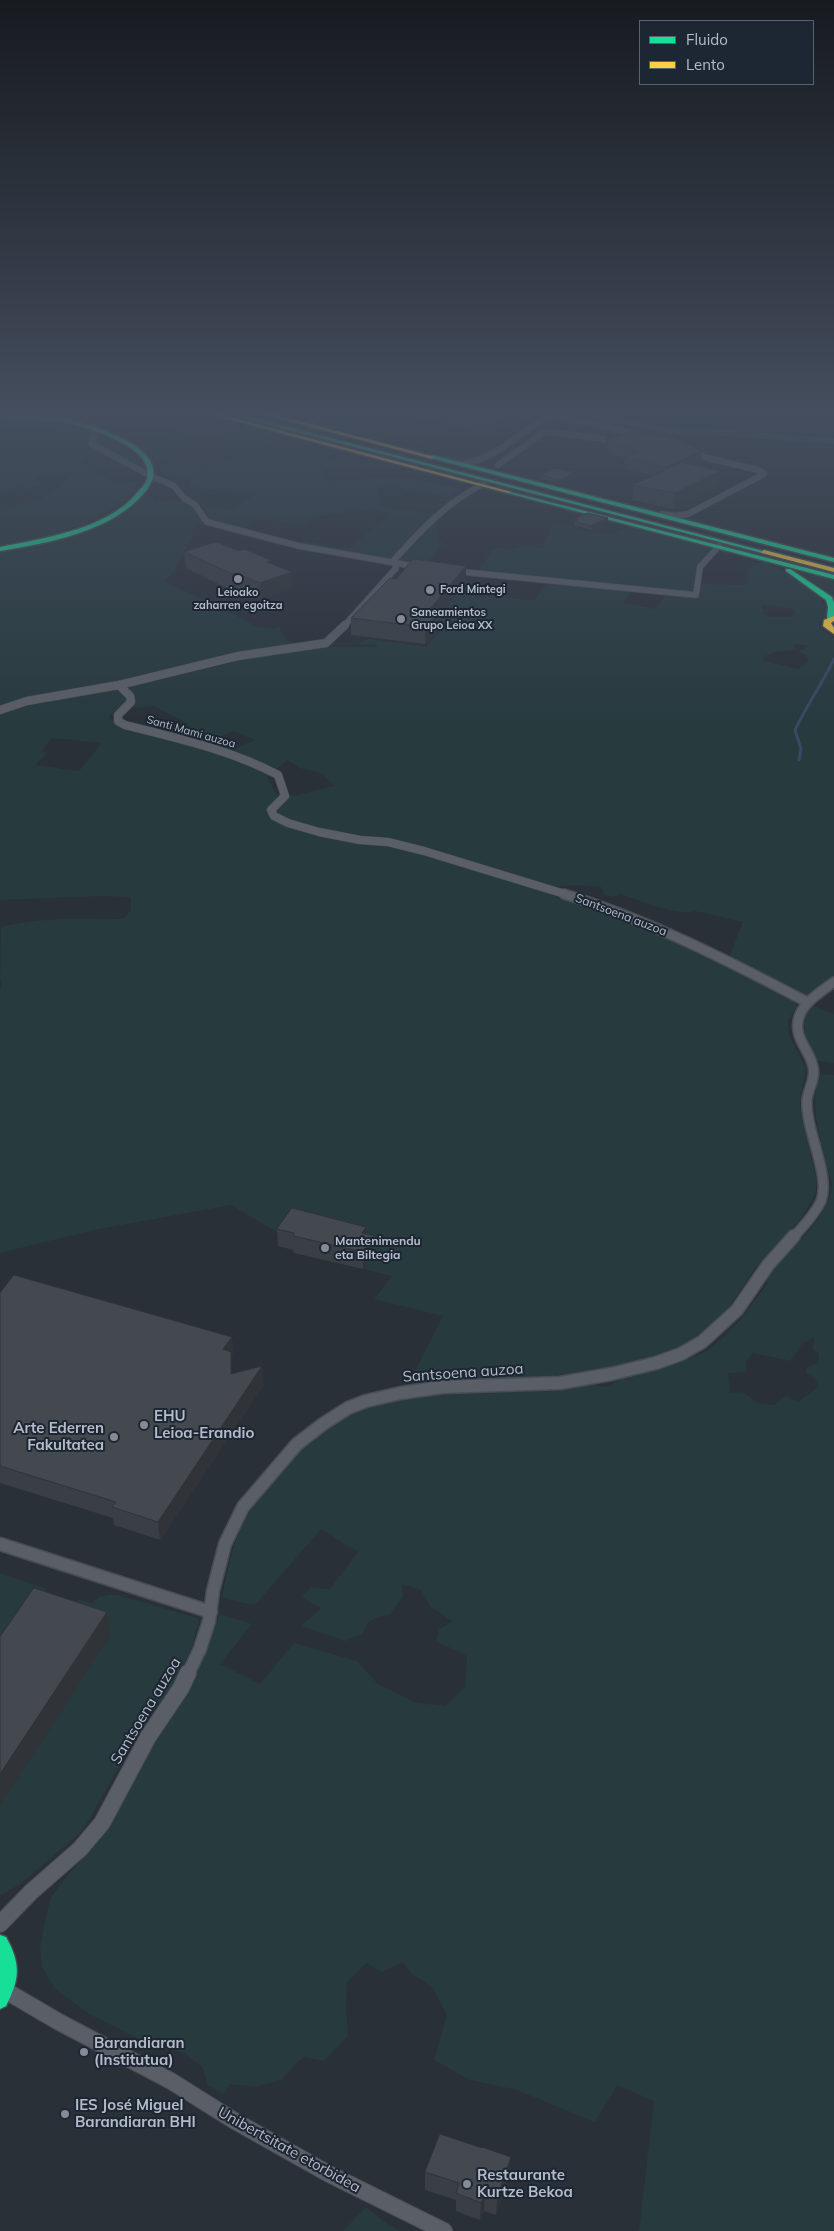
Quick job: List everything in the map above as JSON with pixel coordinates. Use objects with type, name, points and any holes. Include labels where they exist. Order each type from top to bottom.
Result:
[{"type":"main road","points":[[0,548],[58,534],[97,519]]},
{"type":"main road","points":[[633,519],[719,546],[834,576]]},
{"type":"main road","points":[[637,519],[834,570]]},
{"type":"main road","points":[[664,519],[834,563]]},
{"type":"main road","points":[[675,519],[776,545],[834,563]]},
{"type":"main road","points":[[756,556],[792,572],[821,591],[831,603],[832,618],[827,622],[827,626],[834,632]]},
{"type":"main road","points":[[0,1943],[7,1952],[10,1965],[10,1978],[3,1995]]},
{"type":"street","points":[[205,519],[207,522],[299,546],[427,568]]},
{"type":"street","points":[[0,710],[36,699],[119,685],[252,653],[318,646],[326,643],[340,631],[396,568],[394,560],[431,519]]},
{"type":"street","points":[[690,519],[698,525]]},
{"type":"street","points":[[446,570],[696,595],[699,586],[697,577],[700,567],[719,546]]},
{"type":"street","name":"Santi Mami auzoa","points":[[119,685],[130,696],[131,702],[118,715],[118,721],[125,725],[223,752],[278,775],[285,796],[271,810],[274,816],[288,823],[319,832],[360,840],[388,842],[424,851]]},
{"type":"street","name":"Santsoena auzoa","points":[[0,1924],[31,1892],[80,1849],[102,1823],[148,1737],[181,1688],[200,1649],[211,1612],[213,1591],[225,1544],[243,1507],[297,1444],[348,1408],[366,1401],[401,1393],[443,1388],[560,1383],[638,1368],[681,1354],[702,1342],[737,1310],[768,1265],[813,1214],[821,1201],[824,1186],[811,1129],[807,1100],[814,1073],[813,1065],[798,1031],[800,1013],[807,1002],[711,952],[588,901],[424,851]]},
{"type":"street","points":[[807,1002],[834,982]]},
{"type":"street","points":[[0,1544],[211,1612]]},
{"type":"street","name":"Unibertsitate etorbidea","points":[[3,1995],[171,2081],[233,2120],[329,2174],[444,2231]]},
{"type":"green space","points":[[0,519],[93,519],[57,533],[0,545]]},
{"type":"green space","points":[[100,519],[202,519],[204,521],[192,530],[193,534],[173,573],[164,581],[247,621],[253,626],[274,629],[278,626],[288,642],[301,644],[309,641],[308,645],[0,708],[0,551],[56,539]]},
{"type":"green space","points":[[211,519],[258,519],[242,528]]},
{"type":"green space","points":[[272,519],[316,519],[302,526]]},
{"type":"green space","points":[[385,519],[436,519],[438,542],[443,543],[425,566],[400,562],[400,558],[378,557],[299,544],[303,541],[348,549]]},
{"type":"green space","points":[[554,522],[602,534],[609,534],[632,527],[713,549],[696,569],[693,593],[478,571],[494,548],[512,549],[525,545],[542,548]]},
{"type":"green space","points":[[761,561],[790,575],[811,590],[825,606],[827,614],[819,622],[820,628],[834,637],[834,977],[805,997],[729,957],[743,922],[695,911],[678,912],[668,910],[620,894],[614,897],[605,895],[601,887],[575,885],[554,887],[557,899],[568,899],[654,930],[795,1000],[797,1006],[788,1020],[789,1036],[806,1068],[800,1099],[801,1114],[817,1182],[815,1195],[799,1221],[756,1267],[726,1311],[706,1331],[682,1347],[652,1358],[604,1369],[554,1376],[512,1379],[410,1380],[443,1316],[374,1299],[392,1276],[363,1269],[374,1253],[280,1234],[231,1205],[94,1230],[0,1253],[1,927],[46,920],[77,918],[123,919],[131,910],[131,897],[102,896],[0,900],[0,712],[29,703],[229,660],[322,647],[378,647],[375,644],[356,644],[368,639],[426,647],[442,629],[442,625],[434,623],[465,582],[469,581],[466,591],[475,596],[527,600],[535,600],[547,582],[633,589],[623,603],[655,609],[667,593],[692,598],[699,594],[702,584],[745,585],[748,582],[749,568]],"holes":[[[761,605],[794,609],[795,613],[792,617],[771,617],[763,614]],[[792,645],[809,646],[799,651],[808,657],[808,662],[799,669],[763,661],[763,657],[775,652],[795,649]],[[136,703],[134,706],[137,708],[154,706],[188,724],[163,732],[148,734],[132,731],[121,726],[109,716],[120,706]],[[233,731],[255,740],[234,749],[221,744],[203,750],[195,747]],[[52,738],[102,743],[79,771],[35,765],[48,753],[41,751]],[[287,760],[299,768],[322,773],[334,786],[294,796],[276,793],[267,777]]]},
{"type":"green space","points":[[785,566],[834,580],[834,603],[819,586]]},
{"type":"green space","points":[[812,1005],[834,1014],[834,1063],[817,1061],[809,1047],[804,1026],[807,1012]]},
{"type":"green space","points":[[821,1074],[834,1075],[834,2231],[639,2231],[654,2101],[617,2085],[595,2122],[517,2090],[470,2080],[434,2060],[447,2015],[432,1987],[412,1974],[402,1962],[382,1972],[366,1963],[347,1982],[348,2036],[324,2061],[303,2057],[281,2080],[256,2087],[230,2084],[224,2094],[208,2086],[203,2068],[183,2052],[157,2048],[89,2014],[55,1989],[42,1967],[40,1946],[50,1899],[66,1877],[103,1835],[148,1749],[190,1688],[220,1614],[252,1624],[220,1664],[260,1684],[294,1643],[357,1661],[378,1684],[417,1703],[446,1706],[465,1687],[467,1656],[436,1641],[439,1630],[452,1621],[431,1607],[421,1590],[402,1584],[403,1597],[389,1615],[377,1617],[368,1622],[362,1634],[346,1641],[301,1626],[321,1608],[302,1597],[311,1587],[330,1589],[358,1552],[321,1529],[255,1605],[222,1597],[231,1555],[240,1531],[250,1512],[277,1474],[312,1439],[350,1413],[370,1405],[476,1390],[585,1384],[606,1387],[624,1377],[680,1362],[706,1352],[723,1338],[744,1315],[767,1284],[767,1275],[815,1223],[829,1198],[832,1184],[816,1119],[815,1095]],"holes":[[[814,1337],[813,1349],[819,1354],[819,1363],[807,1367],[806,1373],[814,1378],[819,1386],[798,1402],[787,1396],[773,1405],[758,1403],[742,1392],[730,1393],[728,1373],[746,1372],[746,1361],[753,1353],[790,1361],[802,1344]]]},
{"type":"green space","points":[[0,1573],[46,1589],[0,1652]]},
{"type":"green space","points":[[118,1595],[198,1618],[199,1622],[191,1650],[173,1686],[141,1728],[89,1820],[79,1834],[19,1885],[0,1895],[0,1806],[64,1620],[78,1599],[91,1603],[99,1597]]},
{"type":"green space","points":[[366,2207],[386,2223],[400,2231],[343,2231]]},
{"type":"building","points":[[575,519],[606,519],[591,526],[574,521],[578,520]]},
{"type":"building","points":[[216,542],[239,551],[244,549],[271,560],[267,562],[292,572],[260,583],[236,573],[232,574],[184,552]]},
{"type":"building","points":[[413,559],[466,566],[425,615],[435,616],[425,627],[351,618],[390,578],[396,579]]},
{"type":"building","points":[[292,1208],[366,1227],[362,1233],[374,1236],[363,1252],[293,1236],[294,1233],[277,1229]]},
{"type":"building","name":"Arte Ederren Fakultatea","points":[[14,1275],[232,1337],[223,1349],[231,1352],[231,1374],[262,1366],[158,1522],[112,1507],[116,1502],[0,1466],[0,1293]]},
{"type":"building","points":[[34,1588],[107,1612],[0,1774],[0,1637]]},
{"type":"building","points":[[440,2134],[511,2157],[497,2198],[485,2193],[481,2203],[456,2193],[459,2183],[425,2172]]},
{"type":"waterway","points":[[799,760],[801,749],[795,730],[834,659]]},
{"type":"traffic: fast","points":[[0,549],[60,536],[81,530],[106,519]]},
{"type":"traffic: fast","points":[[613,519],[834,577]]},
{"type":"traffic: fast","points":[[637,519],[764,552]]},
{"type":"traffic: fast","points":[[674,519],[834,560]]},
{"type":"traffic: fast","points":[[788,570],[829,599],[832,607],[831,619]]},
{"type":"traffic: fast","points":[[0,1943],[7,1958],[9,1972],[4,1993],[0,2000]]},
{"type":"traffic: slow","points":[[764,552],[834,570]]},
{"type":"traffic: slow","points":[[834,618],[827,622],[827,626],[834,632]]},
{"type":"place","name":"Leioako zaharren egoitza","points":[[238,579]]},
{"type":"place","name":"Ford Mintegi","points":[[430,590]]},
{"type":"place","name":"Saneamientos Grupo Leioa XX","points":[[401,619]]},
{"type":"place","name":"Mantenimendu eta Biltegia","points":[[325,1248]]},
{"type":"place","name":"EHU Leioa-Erandio","points":[[144,1425]]},
{"type":"place","name":"Arte Ederren Fakultatea","points":[[114,1437]]},
{"type":"place","name":"Barandiaran (Institutua)","points":[[84,2052]]},
{"type":"place","name":"IES José Miguel Barandiaran BHI","points":[[65,2114]]},
{"type":"place","name":"Restaurante Kurtze Bekoa","points":[[467,2184]]}]
